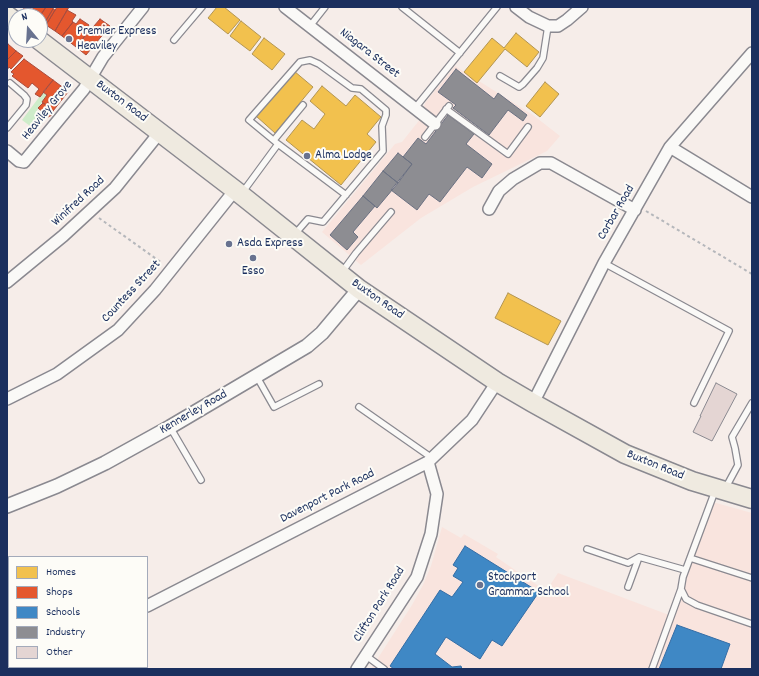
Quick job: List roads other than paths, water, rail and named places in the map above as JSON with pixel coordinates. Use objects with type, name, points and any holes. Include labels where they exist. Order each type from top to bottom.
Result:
[{"type":"highway","name":"Buxton Road","points":[[48,46],[238,192],[359,289],[497,382],[625,454],[720,490],[752,499]]},
{"type":"street","points":[[90,79],[102,58],[143,7]]},
{"type":"street","name":"Niagara Street","points":[[285,7],[435,124]]},
{"type":"street","points":[[516,7],[529,17],[553,26],[567,20],[582,7]]},
{"type":"street","name":"Corbar Road","points":[[533,403],[604,263],[670,148],[752,53]]},
{"type":"street","name":"Heaviley Grove","points":[[7,151],[19,162],[24,162],[82,91],[90,79]]},
{"type":"street","name":"Winifred Road","points":[[7,282],[63,236],[115,188],[160,132]]},
{"type":"street","points":[[670,148],[752,197]]},
{"type":"street","points":[[489,209],[499,191],[513,179],[540,164],[552,163],[636,208]]},
{"type":"street","name":"Countess Street","points":[[7,399],[57,374],[118,330],[238,192]]},
{"type":"street","name":"Kennerley Road","points":[[7,506],[57,486],[105,463],[170,427],[307,346],[315,340],[359,289]]},
{"type":"street","name":"Davenport Park Road","points":[[148,605],[430,460],[472,420],[497,382]]},
{"type":"street","name":"Clifton Park Road","points":[[357,669],[416,577],[431,534],[437,494],[430,460]]},
{"type":"lane","points":[[174,40],[202,7]]},
{"type":"lane","points":[[310,26],[325,7]]},
{"type":"lane","points":[[402,7],[460,53]]},
{"type":"lane","points":[[415,108],[497,7]]},
{"type":"lane","points":[[500,76],[519,87],[523,84],[537,68],[543,58],[553,26]]},
{"type":"lane","points":[[293,236],[308,219],[323,222],[383,152],[382,126],[386,115],[386,110],[361,89],[352,88],[319,64],[310,60],[300,62],[249,120],[346,194]]},
{"type":"lane","points":[[7,128],[26,104],[27,99],[10,83]]},
{"type":"lane","points":[[238,192],[303,106]]},
{"type":"lane","points":[[425,137],[448,107],[508,154],[528,127]]},
{"type":"lane","points":[[341,274],[356,253],[391,212]]},
{"type":"lane","points":[[604,263],[729,331],[694,403]]},
{"type":"lane","points":[[256,376],[274,407],[319,384]]},
{"type":"lane","points":[[652,669],[681,589],[683,577],[690,558],[720,490],[738,465],[736,448],[732,437],[752,403]]},
{"type":"lane","points":[[359,407],[430,460]]},
{"type":"lane","points":[[170,427],[201,480]]},
{"type":"lane","points":[[587,549],[628,563],[639,557],[686,570]]},
{"type":"lane","points":[[628,587],[639,557]]},
{"type":"lane","points":[[690,558],[752,578]]},
{"type":"lane","points":[[681,589],[686,599],[697,605],[752,624]]},
{"type":"lane","points":[[366,655],[384,669]]},
{"type":"place","name":"Premier Express Heaviley","points":[[69,39]]},
{"type":"place","name":"Alma Lodge","points":[[307,156]]},
{"type":"place","name":"Asda Express","points":[[229,244]]},
{"type":"place","name":"Esso","points":[[253,258]]},
{"type":"place","name":"Stockport Grammar School","points":[[480,585]]}]
